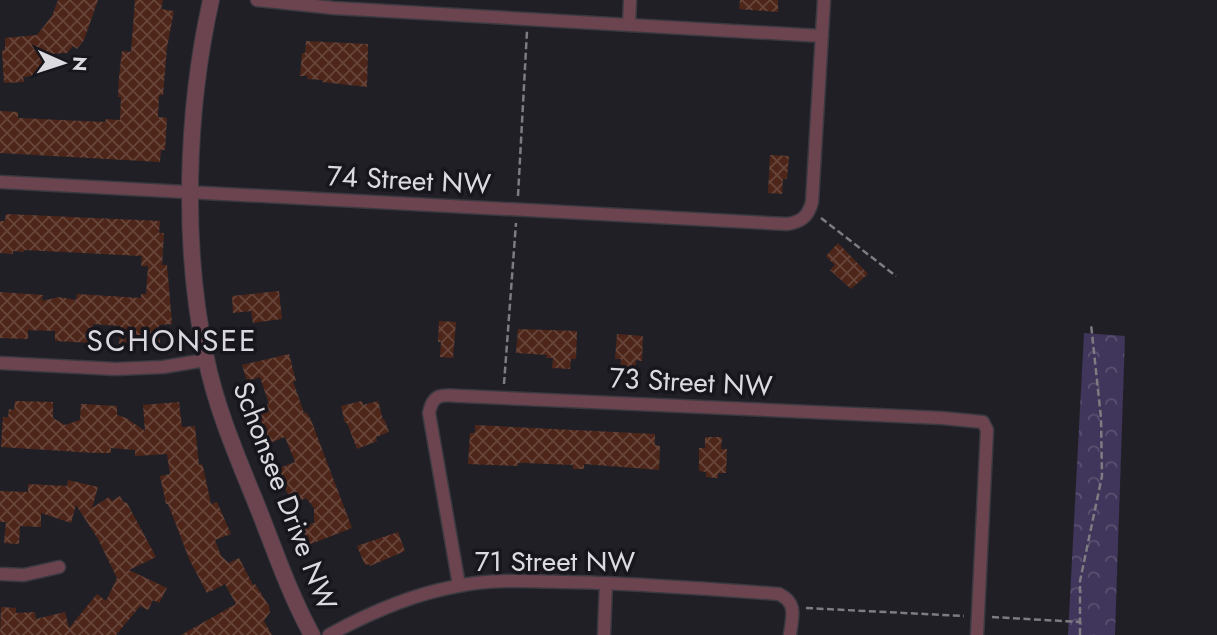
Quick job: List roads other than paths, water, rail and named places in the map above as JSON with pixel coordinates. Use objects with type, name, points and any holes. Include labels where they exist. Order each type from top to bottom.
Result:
[{"type":"street","name":"Schonsee Drive NW","points":[[211,0],[193,116],[191,192],[196,291],[206,360],[237,455],[290,591],[313,635]]},
{"type":"street","points":[[257,0],[334,8],[822,36],[824,0]]},
{"type":"street","points":[[629,25],[630,0]]},
{"type":"street","name":"74 Street NW","points":[[0,182],[786,224],[803,219],[810,210],[822,36]]},
{"type":"street","points":[[0,363],[116,369],[163,367],[206,360]]},
{"type":"street","name":"73 Street NW","points":[[459,586],[429,413],[431,402],[437,397],[942,418],[983,422],[987,430],[977,635]]},
{"type":"street","points":[[0,574],[24,575],[59,567]]},
{"type":"street","name":"71 Street NW","points":[[329,635],[379,610],[459,586],[514,581],[606,583],[779,594],[791,604],[790,635]]},
{"type":"street","points":[[604,635],[606,583]]},
{"type":"district","name":"SCHONSEE","points":[[172,340]]}]
